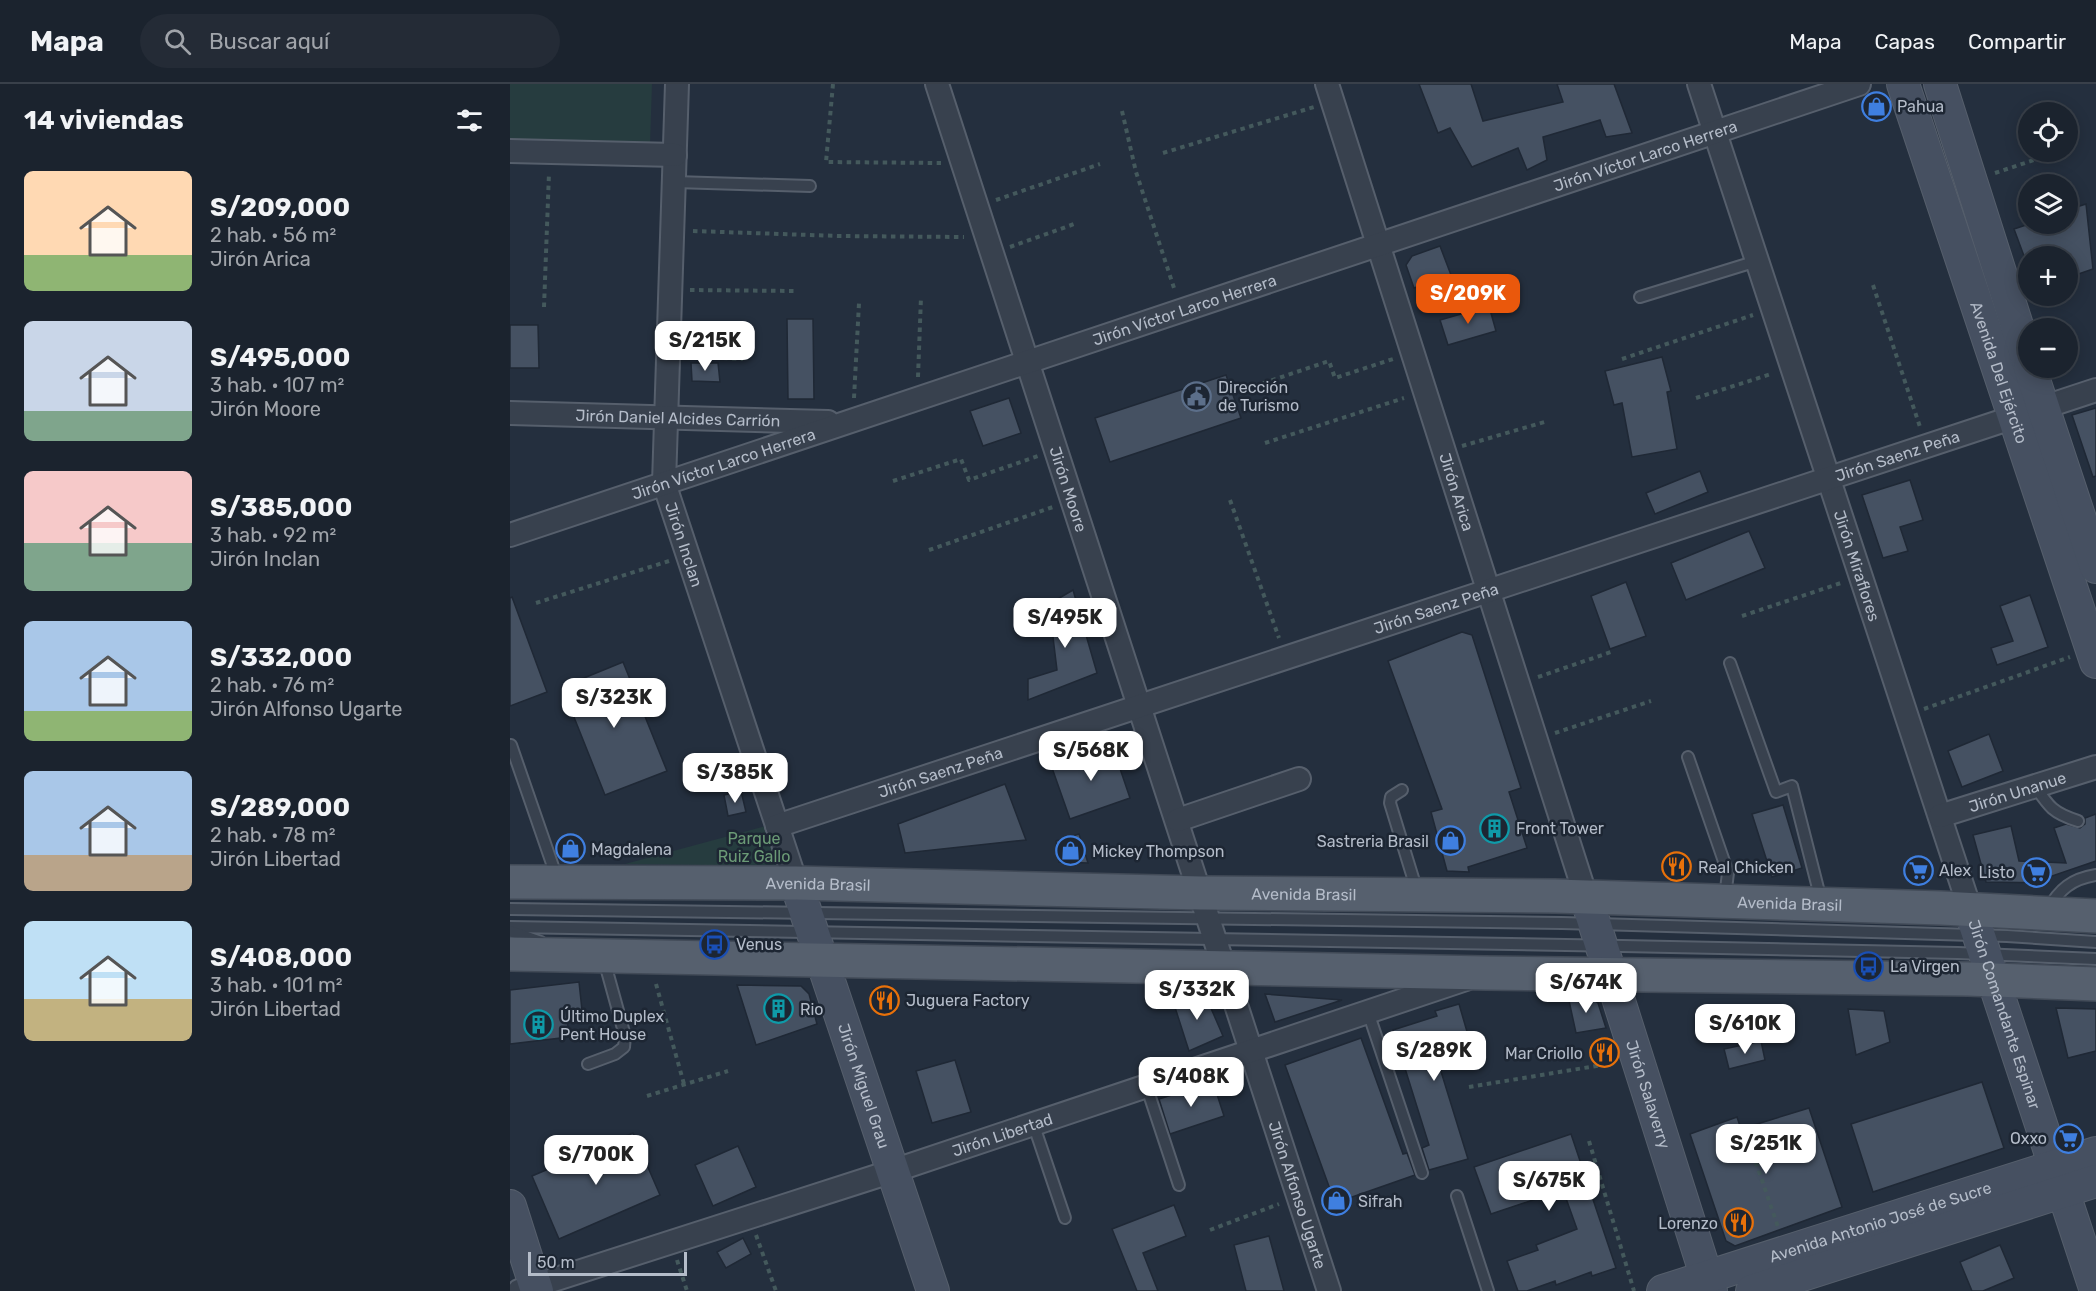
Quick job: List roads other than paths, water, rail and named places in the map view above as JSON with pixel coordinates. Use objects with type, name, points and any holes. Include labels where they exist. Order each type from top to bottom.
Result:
[{"type":"main road","name":"Avenida Del Ejército","points":[[1903,84],[2029,412],[2096,567]]},
{"type":"main road","name":"Avenida Del Ejército","points":[[1940,84],[2018,329]]},
{"type":"main road","name":"Avenida Del Ejército","points":[[2031,378],[2029,412],[2094,656]]},
{"type":"main road","name":"Avenida Brasil","points":[[510,882],[558,882],[809,922],[1485,973],[1598,935],[1725,901],[1822,904],[1982,944],[2096,984]]},
{"type":"main road","name":"Avenida Brasil","points":[[510,954],[649,957],[809,922],[1418,894],[1598,935],[1982,944],[2046,913],[2096,916]]},
{"type":"main road","name":"Jirón Miguel Grau","points":[[809,922],[933,1291]]},
{"type":"main road","name":"Jirón Salaverry","points":[[1598,935],[1709,1284]]},
{"type":"main road","name":"Jirón Comandante Espinar","points":[[1982,944],[2096,1291]]},
{"type":"main road","name":"Avenida Antonio José de Sucre","points":[[1752,1291],[2059,1180],[2096,1153]]},
{"type":"main road","name":"Avenida Antonio José de Sucre","points":[[1663,1291],[1709,1284],[1787,1252],[2059,1180],[2096,1181]]},
{"type":"main road","points":[[510,1206],[531,1289]]},
{"type":"street","name":"Jirón Inclan","points":[[677,84],[664,483],[809,922]]},
{"type":"street","name":"Jirón Moore","points":[[938,84],[1205,905]]},
{"type":"street","name":"Jirón Miraflores","points":[[1699,84],[1982,944]]},
{"type":"street","name":"Jirón Víctor Larco Herrera","points":[[510,534],[1859,84]]},
{"type":"street","name":"Jirón Arica","points":[[1330,93],[1598,935]]},
{"type":"street","points":[[510,151],[675,155]]},
{"type":"street","name":"Jirón Saenz Peña","points":[[777,826],[2096,390]]},
{"type":"street","name":"Jirón Daniel Alcides Carrión","points":[[510,413],[849,421]]},
{"type":"street","name":"Jirón Unanue","points":[[1940,816],[2096,767]]},
{"type":"street","points":[[1178,820],[1299,779]]},
{"type":"street","name":"Jirón Alfonso Ugarte","points":[[1205,905],[1329,1291]]},
{"type":"street","name":"Jirón Libertad","points":[[531,1289],[893,1171],[1485,973]]},
{"type":"lane","points":[[675,182],[810,186]]},
{"type":"lane","points":[[1640,297],[1757,261]]},
{"type":"lane","points":[[1730,663],[1776,792],[1792,786],[1822,904]]},
{"type":"lane","points":[[511,745],[558,882]]},
{"type":"lane","points":[[1688,757],[1728,873],[1725,901]]},
{"type":"lane","points":[[2035,786],[2050,809],[2078,821]]},
{"type":"lane","points":[[1402,790],[1391,797],[1390,803],[1418,894]]},
{"type":"lane","points":[[2046,913],[2056,895],[2065,886],[2083,877],[2096,875]]},
{"type":"lane","name":"Avenida Brasil","points":[[1205,905],[1598,935],[1982,944],[2096,942]]},
{"type":"lane","name":"Avenida Brasil","points":[[510,909],[785,914],[809,922]]},
{"type":"lane","name":"Avenida Brasil","points":[[510,929],[809,922]]},
{"type":"lane","points":[[510,929],[591,956],[624,1036],[624,1047],[615,1054],[588,1064]]},
{"type":"lane","name":"Avenida Brasil","points":[[1220,954],[1598,935]]},
{"type":"lane","name":"Avenida Brasil","points":[[1982,944],[2096,959]]},
{"type":"lane","points":[[1368,1012],[1422,1173]]},
{"type":"lane","points":[[1146,1085],[1179,1185]]},
{"type":"lane","points":[[1034,1124],[1065,1218]]},
{"type":"lane","points":[[1457,1196],[1488,1291]]},
{"type":"place","name":"Pahua","points":[[1876,106]]},
{"type":"place","name":"Dirección de Turismo","points":[[1197,396]]},
{"type":"place","name":"Front Tower","points":[[1495,828]]},
{"type":"place","name":"Sastreria Brasil","points":[[1450,841]]},
{"type":"place","name":"Magdalena","points":[[570,849]]},
{"type":"place","name":"Mickey Thompson","points":[[1071,851]]},
{"type":"place","name":"Real Chicken","points":[[1677,867]]},
{"type":"place","name":"Alex","points":[[1918,870]]},
{"type":"place","name":"Listo","points":[[2036,872]]},
{"type":"place","name":"Venus","points":[[715,944]]},
{"type":"place","name":"La Virgen","points":[[1869,966]]},
{"type":"place","name":"Juguera Factory","points":[[885,1000]]},
{"type":"place","name":"Rio","points":[[779,1009]]},
{"type":"place","name":"Último Duplex Pent House","points":[[539,1025]]},
{"type":"place","name":"Mar Criollo","points":[[1604,1053]]},
{"type":"place","name":"Oxxo","points":[[2068,1138]]},
{"type":"place","name":"Sifrah","points":[[1337,1201]]},
{"type":"place","name":"Lorenzo","points":[[1739,1223]]},
{"type":"park label","name":"Parque Ruiz Gallo","points":[[754,847]]}]
